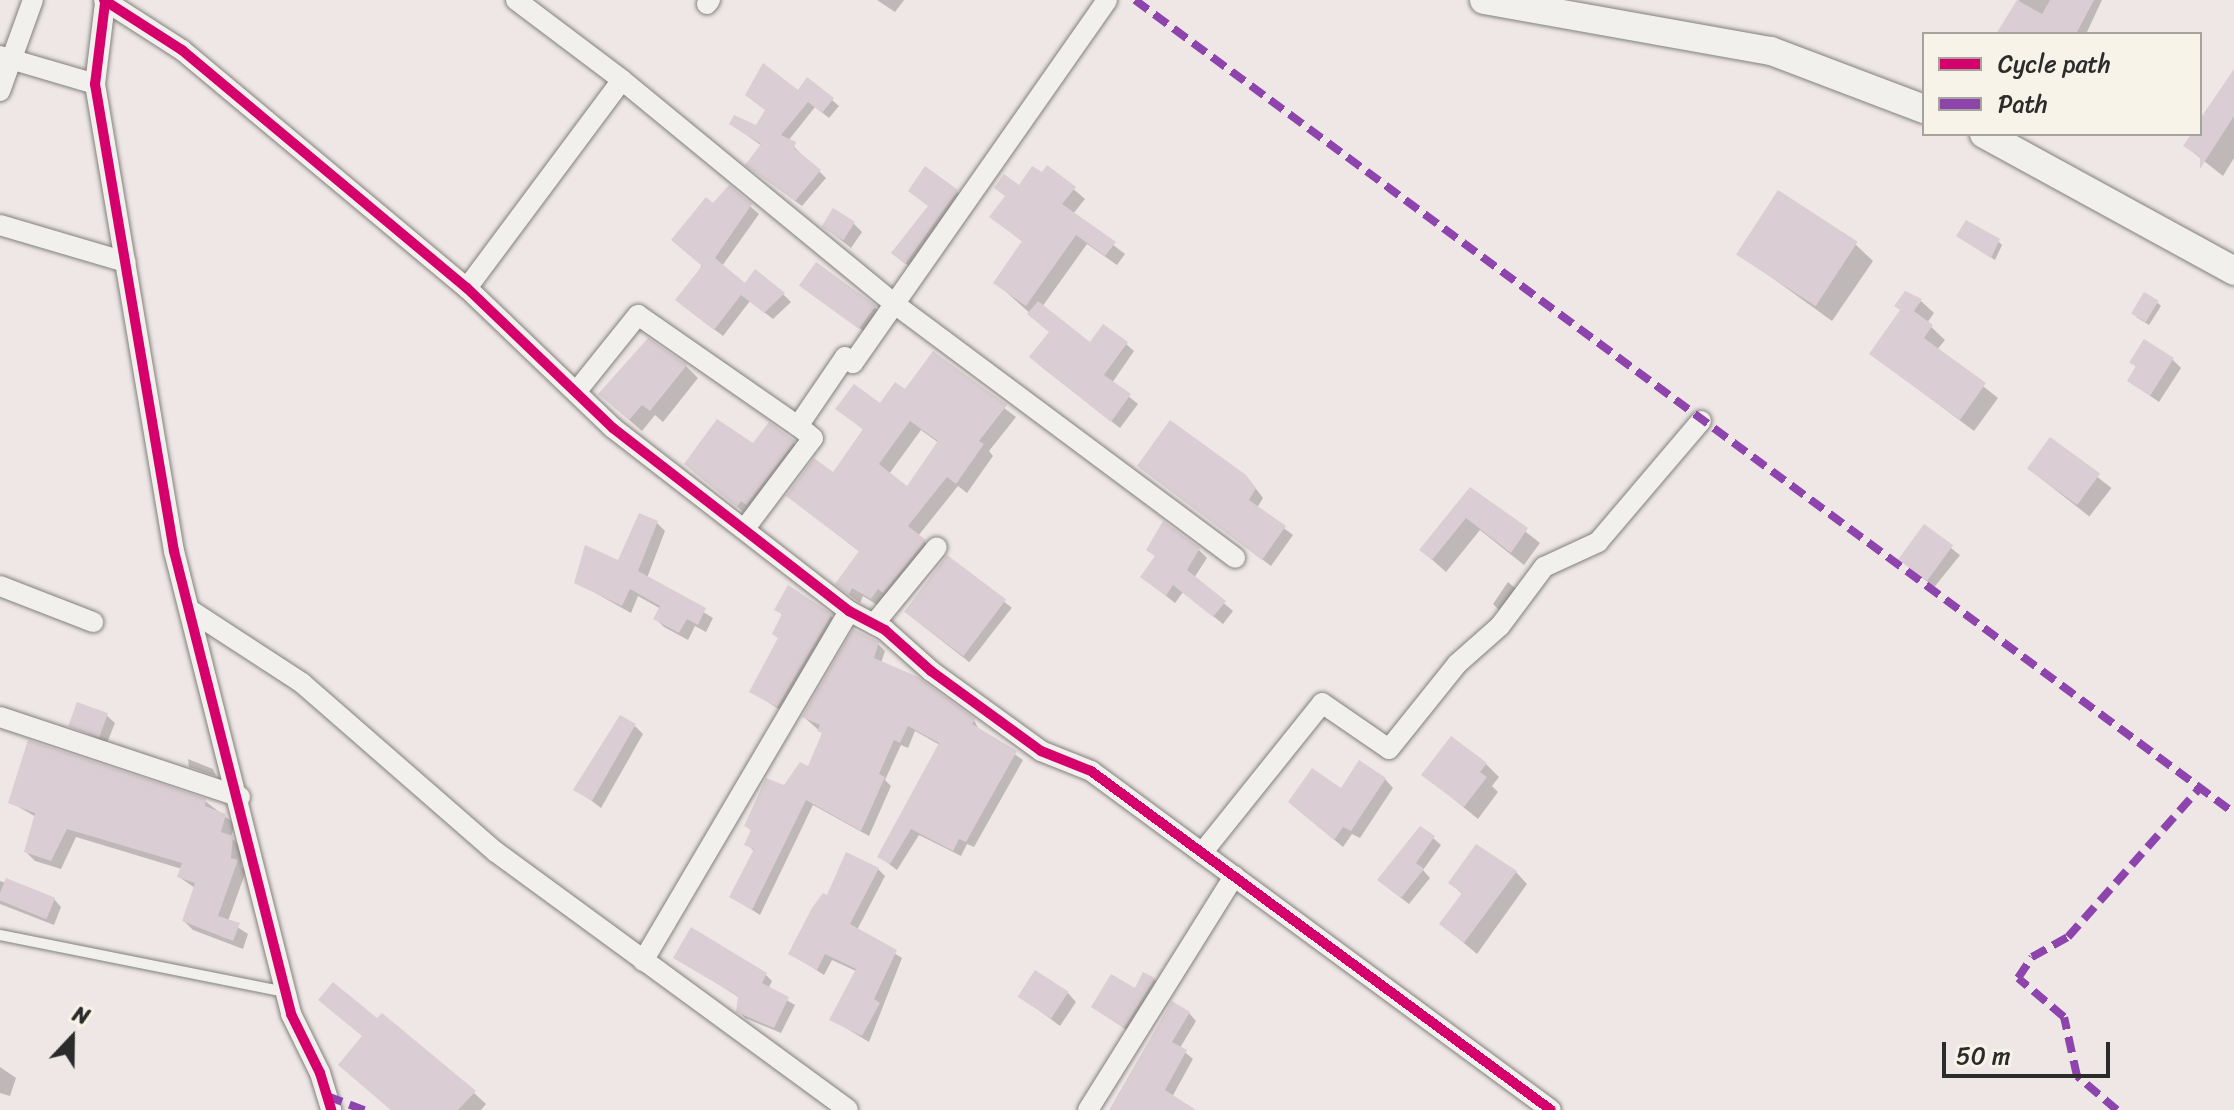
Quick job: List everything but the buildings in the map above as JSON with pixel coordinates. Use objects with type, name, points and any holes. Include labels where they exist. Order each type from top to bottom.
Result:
[{"type":"street","points":[[0,91],[6,58],[33,0]]},
{"type":"street","points":[[516,0],[622,80],[892,302],[1235,558]]},
{"type":"street","points":[[798,426],[845,357],[853,363],[892,302],[1107,0]]},
{"type":"street","points":[[1484,0],[1771,51],[1922,108]]},
{"type":"street","points":[[331,1110],[285,992],[240,797],[174,551],[95,84],[104,2],[182,50],[467,288],[613,428],[746,527],[849,611],[874,624],[1041,751],[1091,771],[1551,1110]]},
{"type":"street","points":[[6,58],[95,84]]},
{"type":"street","points":[[467,288],[622,80]]},
{"type":"street","points":[[1988,136],[2234,271]]},
{"type":"street","points":[[0,225],[126,262]]},
{"type":"street","points":[[576,392],[638,315],[798,426],[813,438],[746,527]]},
{"type":"street","points":[[1202,853],[1322,703],[1389,749],[1457,664],[1500,626],[1544,567],[1598,542],[1701,421]]},
{"type":"street","points":[[874,624],[937,547]]},
{"type":"street","points":[[0,586],[93,622]]},
{"type":"street","points":[[190,610],[302,683],[496,852],[848,1110]]},
{"type":"street","points":[[643,961],[849,611]]},
{"type":"street","points":[[0,717],[240,797]]},
{"type":"street","points":[[1088,1110],[1234,876]]},
{"type":"lane","points":[[0,935],[285,992]]},
{"type":"marked path","points":[[1135,0],[2234,813]]},
{"type":"marked path","points":[[2117,1110],[2077,1076],[2064,1017],[2018,978],[2032,957],[2068,937],[2200,788]]},
{"type":"marked path","points":[[327,1096],[364,1110]]},
{"type":"cycle path","points":[[104,0],[182,50],[467,288],[613,428],[849,611],[885,630],[931,671],[1041,751],[1091,771],[1551,1110]]},
{"type":"cycle path","points":[[105,3],[95,84],[174,551],[291,1014],[320,1073],[331,1110]]}]
